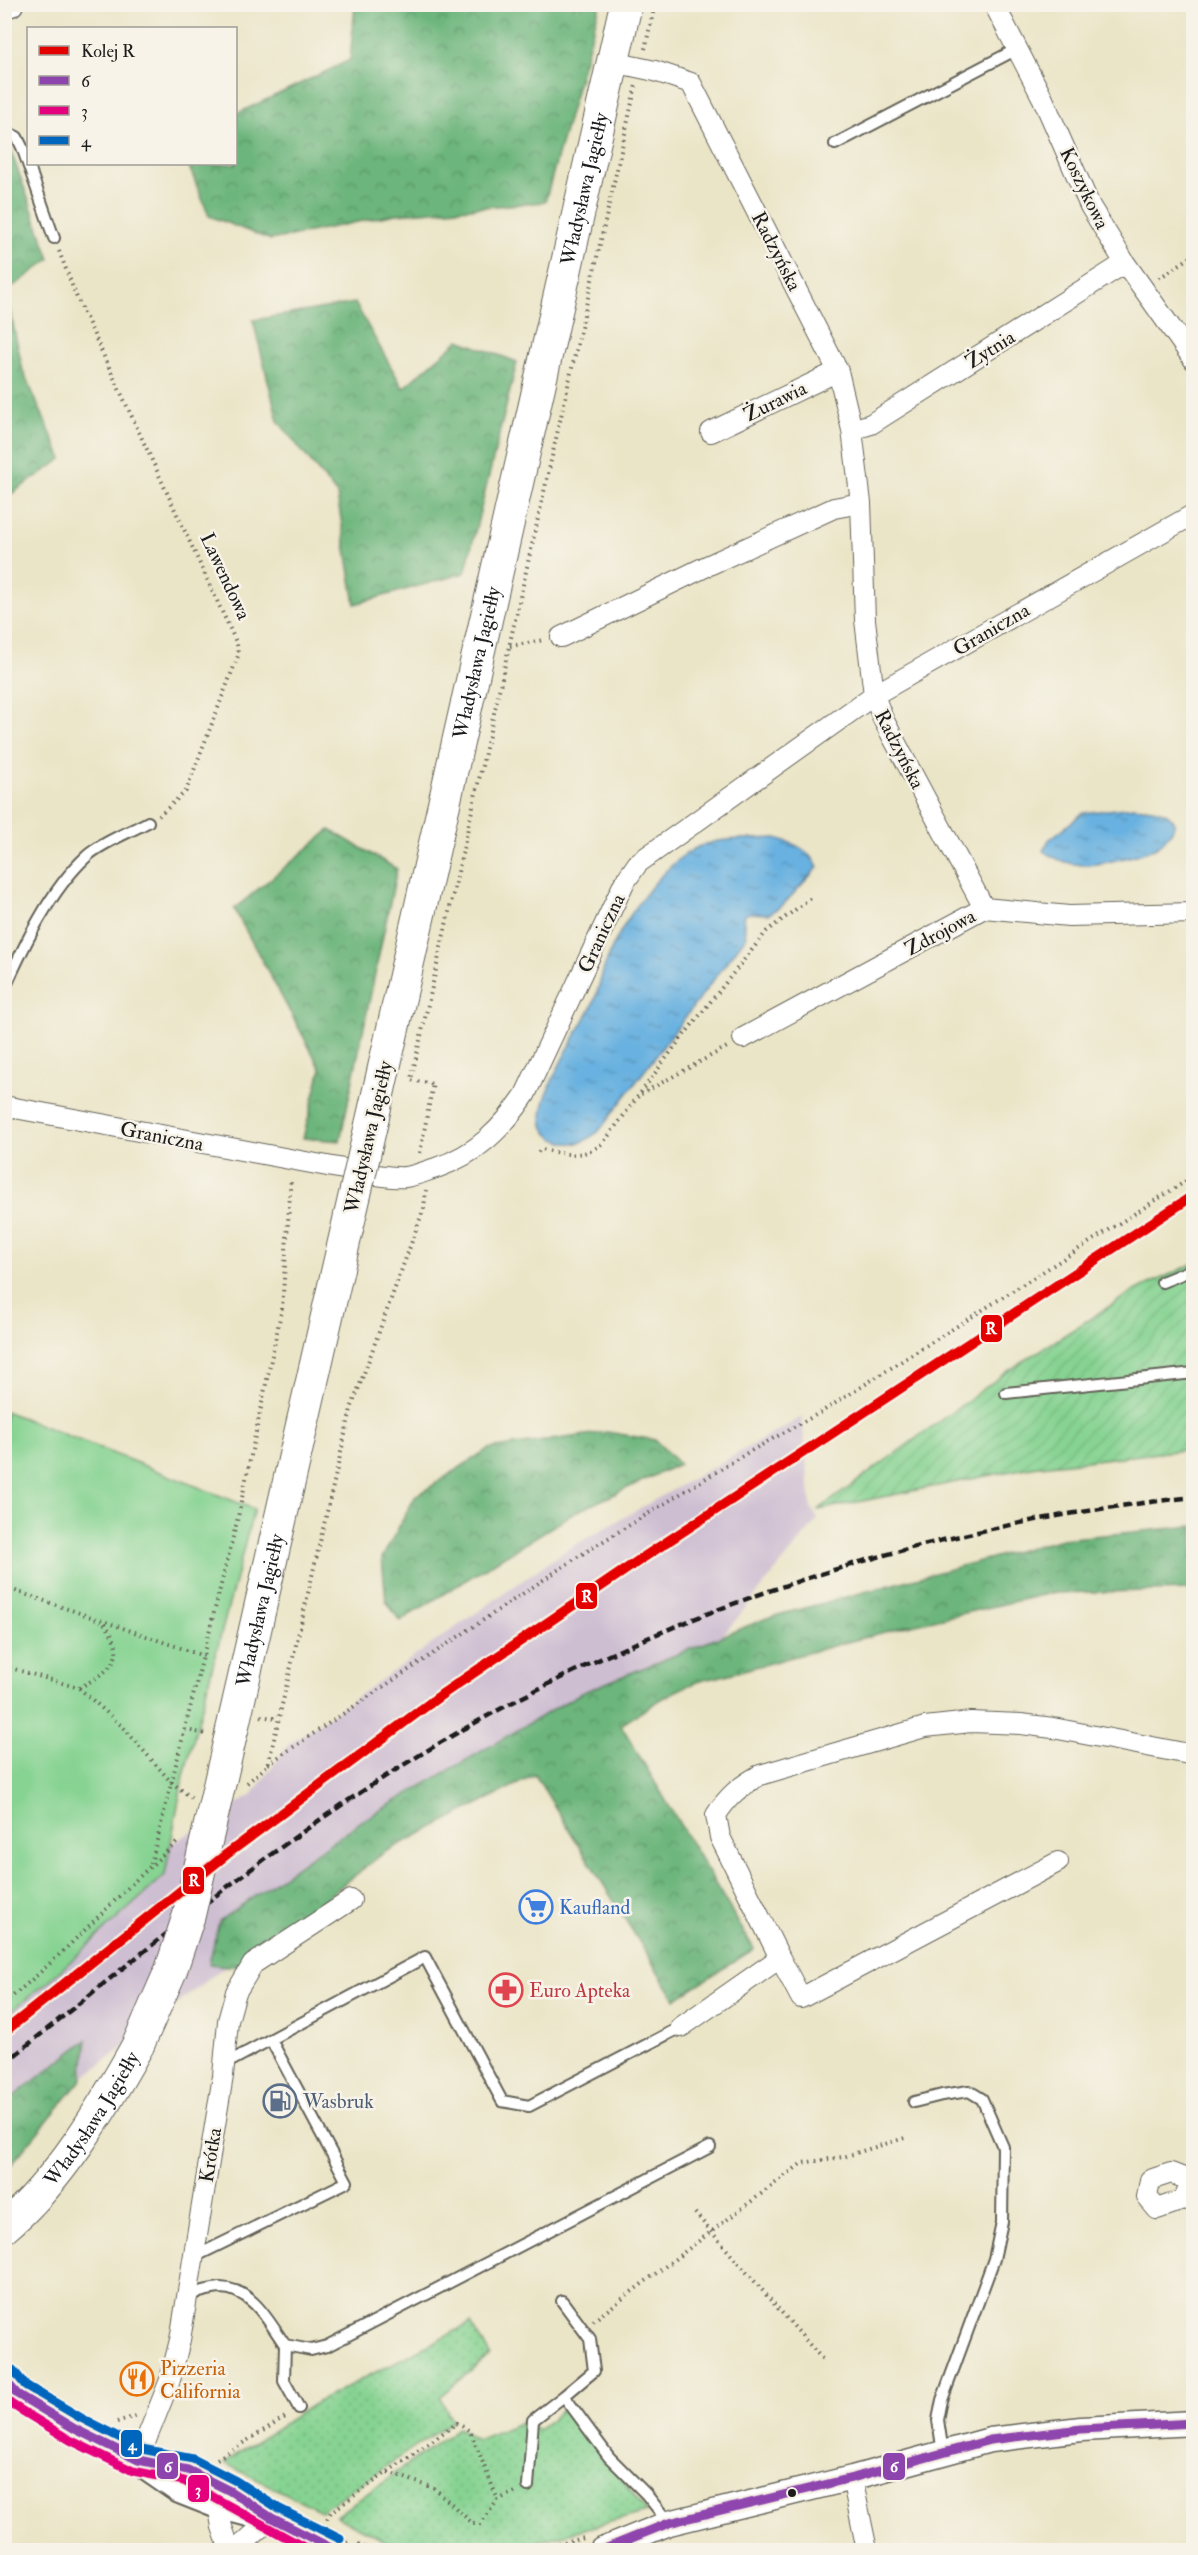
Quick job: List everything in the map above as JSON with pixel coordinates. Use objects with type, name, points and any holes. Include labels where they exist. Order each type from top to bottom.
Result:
[{"type":"main road","name":"Władysława Jagiełły","points":[[5,2227],[39,2192],[107,2101],[138,2045],[171,1970],[189,1915],[371,1125],[627,65],[626,4]]},
{"type":"main road","points":[[9,2387],[75,2428],[138,2460],[180,2488],[218,2504],[272,2518]]},
{"type":"main road","points":[[138,2460],[188,2470],[230,2491],[272,2518],[335,2550]]},
{"type":"street","points":[[4,5],[12,4]]},
{"type":"street","name":"Koszykowa","points":[[993,4],[1043,99],[1090,206],[1125,263],[1194,360]]},
{"type":"street","name":"Radzyńska","points":[[627,65],[691,83],[838,371],[852,430],[861,503],[865,620],[874,695],[883,719],[984,908]]},
{"type":"street","name":"Żytnia","points":[[852,430],[871,424],[1125,263]]},
{"type":"street","name":"Żurawia","points":[[711,432],[838,371]]},
{"type":"street","points":[[561,638],[709,565],[834,508],[861,503]]},
{"type":"street","name":"Graniczna","points":[[4,1106],[376,1175],[404,1177],[421,1173],[468,1154],[492,1137],[508,1120],[525,1095],[624,883],[638,863],[874,695],[1194,514]]},
{"type":"street","name":"Zdrojowa","points":[[743,1038],[984,908],[1069,916],[1194,913]]},
{"type":"street","points":[[1058,1862],[801,1998],[720,1837],[716,1815],[727,1798],[740,1786],[760,1775],[926,1727],[971,1722],[1021,1724],[1194,1755]]},
{"type":"street","name":"Krótka","points":[[138,2460],[170,2380],[180,2340],[228,2021],[236,1992],[253,1964],[351,1900]]},
{"type":"street","points":[[681,2027],[780,1958]]},
{"type":"street","points":[[607,2549],[669,2523],[852,2478],[990,2440],[1081,2429],[1194,2423]]},
{"type":"street","points":[[852,2478],[867,2550]]},
{"type":"street","points":[[218,2504],[222,2527],[230,2550]]},
{"type":"street","points":[[236,2550],[272,2518]]},
{"type":"lane","points":[[835,144],[1017,50]]},
{"type":"lane","points":[[4,131],[17,137],[27,161]]},
{"type":"lane","points":[[28,165],[54,238]]},
{"type":"lane","points":[[4,990],[22,949],[58,890],[88,855],[148,822]]},
{"type":"lane","points":[[1162,1282],[1194,1269]]},
{"type":"lane","points":[[1006,1393],[1194,1373]]},
{"type":"lane","points":[[223,2066],[425,1958],[501,2101],[529,2106],[681,2027]]},
{"type":"lane","points":[[194,2257],[347,2182],[271,2040]]},
{"type":"lane","points":[[914,2102],[969,2091],[982,2098],[1003,2147],[1002,2222],[994,2259],[983,2293],[942,2400],[938,2420],[943,2453]]},
{"type":"lane","points":[[285,2345],[311,2350],[327,2346],[710,2147]]},
{"type":"lane","points":[[187,2295],[217,2288],[231,2289],[254,2303],[285,2345],[284,2381],[300,2408]]},
{"type":"lane","points":[[528,2486],[533,2420],[594,2371],[590,2339],[562,2301]]},
{"type":"lane","points":[[564,2396],[609,2457],[651,2500],[669,2523]]},
{"type":"path","points":[[348,1418],[424,1208],[427,1192],[419,1158],[433,1084],[411,1080],[510,646],[627,65],[655,4]]},
{"type":"path","name":"Lawendowa","points":[[54,238],[82,308],[237,644],[238,656],[186,791],[166,812],[148,822]]},
{"type":"path","points":[[1143,289],[1194,255]]},
{"type":"path","points":[[510,646],[561,638]]},
{"type":"path","points":[[538,1152],[542,1149],[572,1155],[593,1152],[604,1142],[767,931],[811,898]]},
{"type":"path","points":[[639,1095],[743,1038]]},
{"type":"path","points":[[151,1865],[238,1517],[282,1308],[292,1161]]},
{"type":"path","points":[[268,1765],[579,1556],[747,1453],[823,1412],[1194,1176]]},
{"type":"path","points":[[4,1587],[204,1656]]},
{"type":"path","points":[[79,1688],[109,1669],[116,1658],[117,1644],[103,1622]]},
{"type":"path","points":[[4,1666],[79,1688],[123,1727],[171,1782]]},
{"type":"path","points":[[184,1730],[233,1727],[278,1719]]},
{"type":"path","points":[[583,2328],[802,2163],[843,2157],[908,2137]]},
{"type":"path","points":[[695,2213],[823,2360]]},
{"type":"path","points":[[4,2290],[6,2277]]},
{"type":"path","points":[[209,2464],[300,2408]]},
{"type":"path","points":[[327,2518],[331,2512],[457,2423],[470,2431],[498,2500],[489,2508],[480,2524],[473,2524],[435,2488],[388,2472]]},
{"type":"path","points":[[536,2550],[560,2544]]},
{"type":"shaded area","points":[[802,1417],[811,1507],[818,1519],[684,1683],[393,1834],[96,2068],[5,2133],[4,1996],[144,1861],[252,1795],[288,1745],[566,1550]]},
{"type":"green space","points":[[355,5],[440,5],[449,13],[468,5],[600,5],[545,202],[396,214],[271,240],[209,216],[188,165],[237,165],[237,114],[350,60]]},
{"type":"green space","points":[[5,140],[7,140],[50,259],[6,292],[23,371],[62,459],[5,498]]},
{"type":"green space","points":[[355,303],[403,388],[459,340],[517,362],[465,573],[355,604],[337,495],[278,421],[253,320]]},
{"type":"green space","points":[[330,830],[397,869],[340,1141],[303,1138],[321,1069],[234,909]]},
{"type":"green space","points":[[1193,1264],[1193,1449],[1031,1467],[818,1510],[1008,1371],[1132,1292]]},
{"type":"green space","points":[[5,1411],[254,1509],[182,1783],[165,1875],[50,1980],[5,2016]]},
{"type":"green space","points":[[607,1432],[655,1440],[679,1464],[574,1513],[400,1621],[386,1601],[382,1558],[415,1497],[488,1449]]},
{"type":"green space","points":[[1193,1526],[1193,1590],[1051,1593],[903,1627],[692,1684],[679,1689],[621,1725],[754,1949],[675,1999],[535,1775],[385,1852],[238,1967],[209,1964],[219,1921],[362,1821],[581,1693],[767,1618],[1062,1539]]},
{"type":"green space","points":[[87,2040],[82,2079],[5,2172],[5,2103]]},
{"type":"green space","points":[[471,2323],[490,2355],[440,2397],[452,2421],[321,2511],[224,2463],[312,2405]]},
{"type":"green space","points":[[567,2406],[647,2512],[506,2550],[403,2550],[336,2516],[458,2428],[477,2440],[527,2420],[538,2430]]},
{"type":"water","points":[[1134,807],[1163,812],[1168,814],[1175,823],[1167,837],[1155,848],[1119,860],[1082,865],[1061,861],[1043,851],[1049,840],[1083,813]]},
{"type":"water","points":[[776,838],[800,848],[815,861],[818,867],[783,905],[769,914],[748,913],[743,917],[746,937],[599,1131],[579,1143],[562,1142],[547,1133],[542,1117],[550,1085],[593,1003],[614,944],[644,896],[666,870],[684,855],[706,844],[728,840]]},
{"type":"railway","points":[[4,2064],[196,1910],[345,1802],[489,1715],[584,1667],[681,1624],[780,1587],[881,1556],[984,1530],[1089,1511],[1194,1497]]},
{"type":"rail line","name":"R","points":[[4,2032],[227,1854],[441,1695],[641,1559],[1194,1195]]},
{"type":"transit line","name":"4","points":[[13,2370],[25,2385],[81,2418],[142,2449],[193,2459],[236,2481],[278,2508],[340,2539]]},
{"type":"transit line","name":"6","points":[[4,2379],[17,2394],[75,2429],[138,2460],[188,2470],[230,2491],[272,2518],[335,2550]]},
{"type":"transit line","name":"3","points":[[4,2398],[70,2440],[133,2471],[184,2481],[309,2550]]},
{"type":"transit line","name":"6","points":[[602,2550],[669,2523],[852,2478],[990,2440],[1081,2429],[1194,2423]]},
{"type":"place","name":"Kaufland","points":[[536,1907]]},
{"type":"place","name":"Euro Apteka","points":[[506,1990]]},
{"type":"place","name":"Wasbruk","points":[[280,2101]]},
{"type":"place","name":"Pizzeria California","points":[[137,2379]]}]
